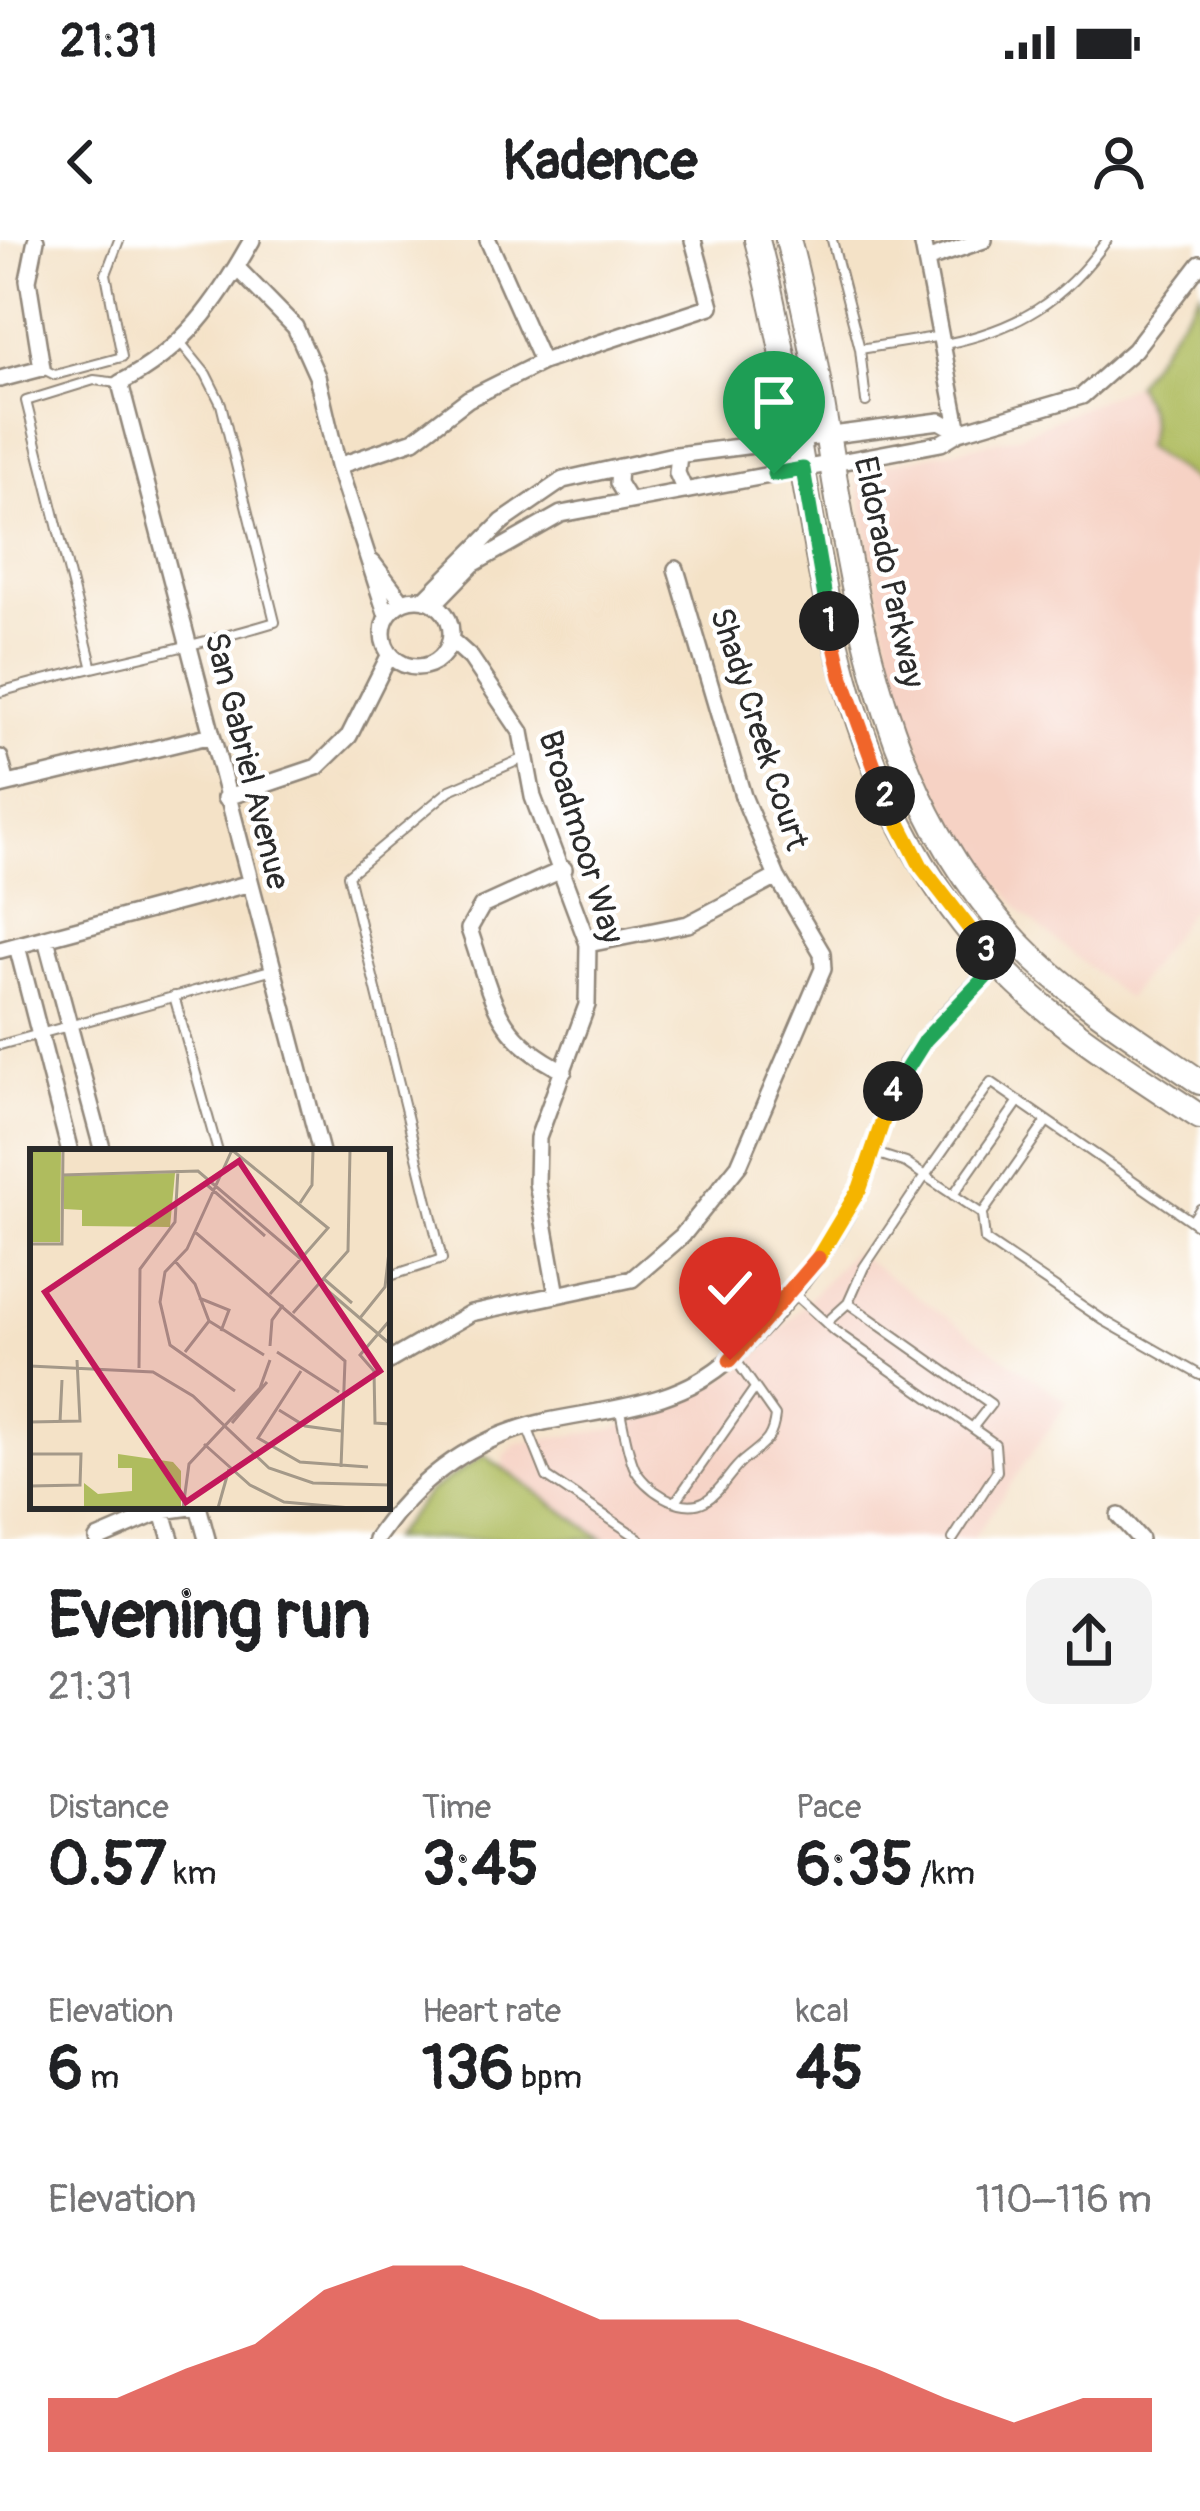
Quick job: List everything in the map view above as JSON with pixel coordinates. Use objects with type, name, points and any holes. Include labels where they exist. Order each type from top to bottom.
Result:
[{"type":"main road","name":"Eldorado Parkway","points":[[757,240],[799,441],[820,578],[866,751],[905,841],[946,903],[998,964],[1055,1016],[1200,1117]]},
{"type":"main road","name":"Eldorado Parkway","points":[[788,240],[871,668],[901,758],[935,835],[1019,944],[1093,1007],[1200,1082]]},
{"type":"main road","points":[[1134,1073],[1151,1048]]},
{"type":"street","points":[[0,379],[41,368],[28,280],[36,240]]},
{"type":"street","points":[[120,383],[162,361],[180,342],[237,268],[252,240]]},
{"type":"street","points":[[488,240],[542,362]]},
{"type":"street","points":[[338,466],[413,440],[468,399],[542,362],[711,306],[693,240]]},
{"type":"street","points":[[922,240],[959,432]]},
{"type":"street","points":[[926,260],[984,240]]},
{"type":"street","points":[[430,601],[502,522],[563,481],[679,454],[799,441],[830,451],[941,443],[959,432],[1082,396],[1134,350],[1200,264]]},
{"type":"street","points":[[237,268],[296,327],[317,376],[338,466],[387,616],[383,636],[394,658]]},
{"type":"street","name":"San Gabriel Avenue","points":[[120,383],[208,736],[320,1149]]},
{"type":"street","points":[[387,616],[403,601],[430,601],[473,564],[561,514],[803,469],[830,451],[940,421],[959,432]]},
{"type":"street","points":[[679,454],[677,473],[686,491]]},
{"type":"street","points":[[619,467],[618,483],[629,501]]},
{"type":"street","points":[[367,556],[403,601]]},
{"type":"street","name":"Shady Creek Court","points":[[556,1295],[632,1279],[682,1236],[740,1165],[823,969],[822,953],[777,877],[721,728],[676,569]]},
{"type":"street","points":[[394,658],[430,664],[449,645],[449,619],[430,601]]},
{"type":"street","name":"Broadmoor Way","points":[[449,645],[487,682],[521,732],[533,797],[564,869],[588,944],[587,1005],[538,1138],[537,1183],[556,1295]]},
{"type":"street","points":[[225,798],[317,767],[350,736],[394,658]]},
{"type":"street","points":[[0,758],[3,785],[208,736]]},
{"type":"street","points":[[564,869],[482,906],[469,929],[504,1029],[538,1058],[564,1071]]},
{"type":"street","points":[[588,944],[688,924],[777,877]]},
{"type":"street","points":[[69,1149],[40,1034],[9,948],[247,884]]},
{"type":"street","points":[[46,939],[102,1149]]},
{"type":"street","points":[[376,1539],[449,1461],[527,1427],[620,1411],[688,1387],[733,1356],[827,1247],[860,1188],[898,1080],[925,1040],[1019,944]]},
{"type":"street","points":[[390,1360],[472,1313],[556,1295]]},
{"type":"street","points":[[97,1539],[160,1509]]},
{"type":"street","points":[[162,1509],[171,1539]]},
{"type":"street","points":[[200,1509],[207,1539]]},
{"type":"street","points":[[1119,1516],[1140,1539]]},
{"type":"lane","points":[[41,368],[55,375],[122,357],[106,274],[119,240]]},
{"type":"lane","points":[[832,240],[860,349],[866,402]]},
{"type":"lane","points":[[860,349],[944,340],[1029,318],[1058,298],[1107,240]]},
{"type":"lane","points":[[0,692],[275,622],[221,404],[206,374],[180,342]]},
{"type":"lane","points":[[92,665],[26,401],[94,380],[120,383]]},
{"type":"lane","points":[[390,1276],[442,1259],[348,875],[450,790],[526,757]]},
{"type":"lane","points":[[0,1045],[270,970]]},
{"type":"lane","points":[[175,996],[217,1149]]},
{"type":"lane","points":[[826,1323],[848,1303],[864,1267],[991,1082],[1196,1224],[1200,1210]]},
{"type":"lane","points":[[953,1195],[1019,1101]]},
{"type":"lane","points":[[1047,1121],[982,1214],[986,1240],[1103,1320],[1200,1375]]},
{"type":"lane","points":[[871,1152],[906,1162],[982,1214]]},
{"type":"lane","points":[[791,1291],[826,1323],[995,1444],[997,1472],[953,1539]]},
{"type":"lane","points":[[848,1303],[991,1404],[973,1427]]},
{"type":"lane","points":[[620,1411],[635,1470],[661,1496],[704,1502],[745,1460],[765,1447],[775,1416],[733,1356]]},
{"type":"lane","points":[[676,1501],[755,1388]]},
{"type":"lane","points":[[527,1427],[547,1477],[640,1539]]},
{"type":"shaded area","points":[[1135,384],[1150,412],[1152,431],[1145,447],[1200,485],[1200,897],[1127,999],[1023,913],[962,837],[923,759],[893,668],[855,471],[1016,437]]},
{"type":"shaded area","points":[[853,1251],[1067,1402],[973,1539],[603,1539],[502,1469],[505,1455],[517,1443],[613,1429],[722,1381],[757,1355]]},
{"type":"green space","points":[[1200,291],[1200,485],[1144,447],[1149,414],[1135,384]]},
{"type":"green space","points":[[484,1455],[603,1539],[390,1539],[429,1492]]},
{"type":"route","points":[[730,1360],[827,1247],[860,1188],[898,1080],[925,1040],[998,964],[946,903],[905,841],[866,751],[842,676],[803,469],[774,474]]}]
